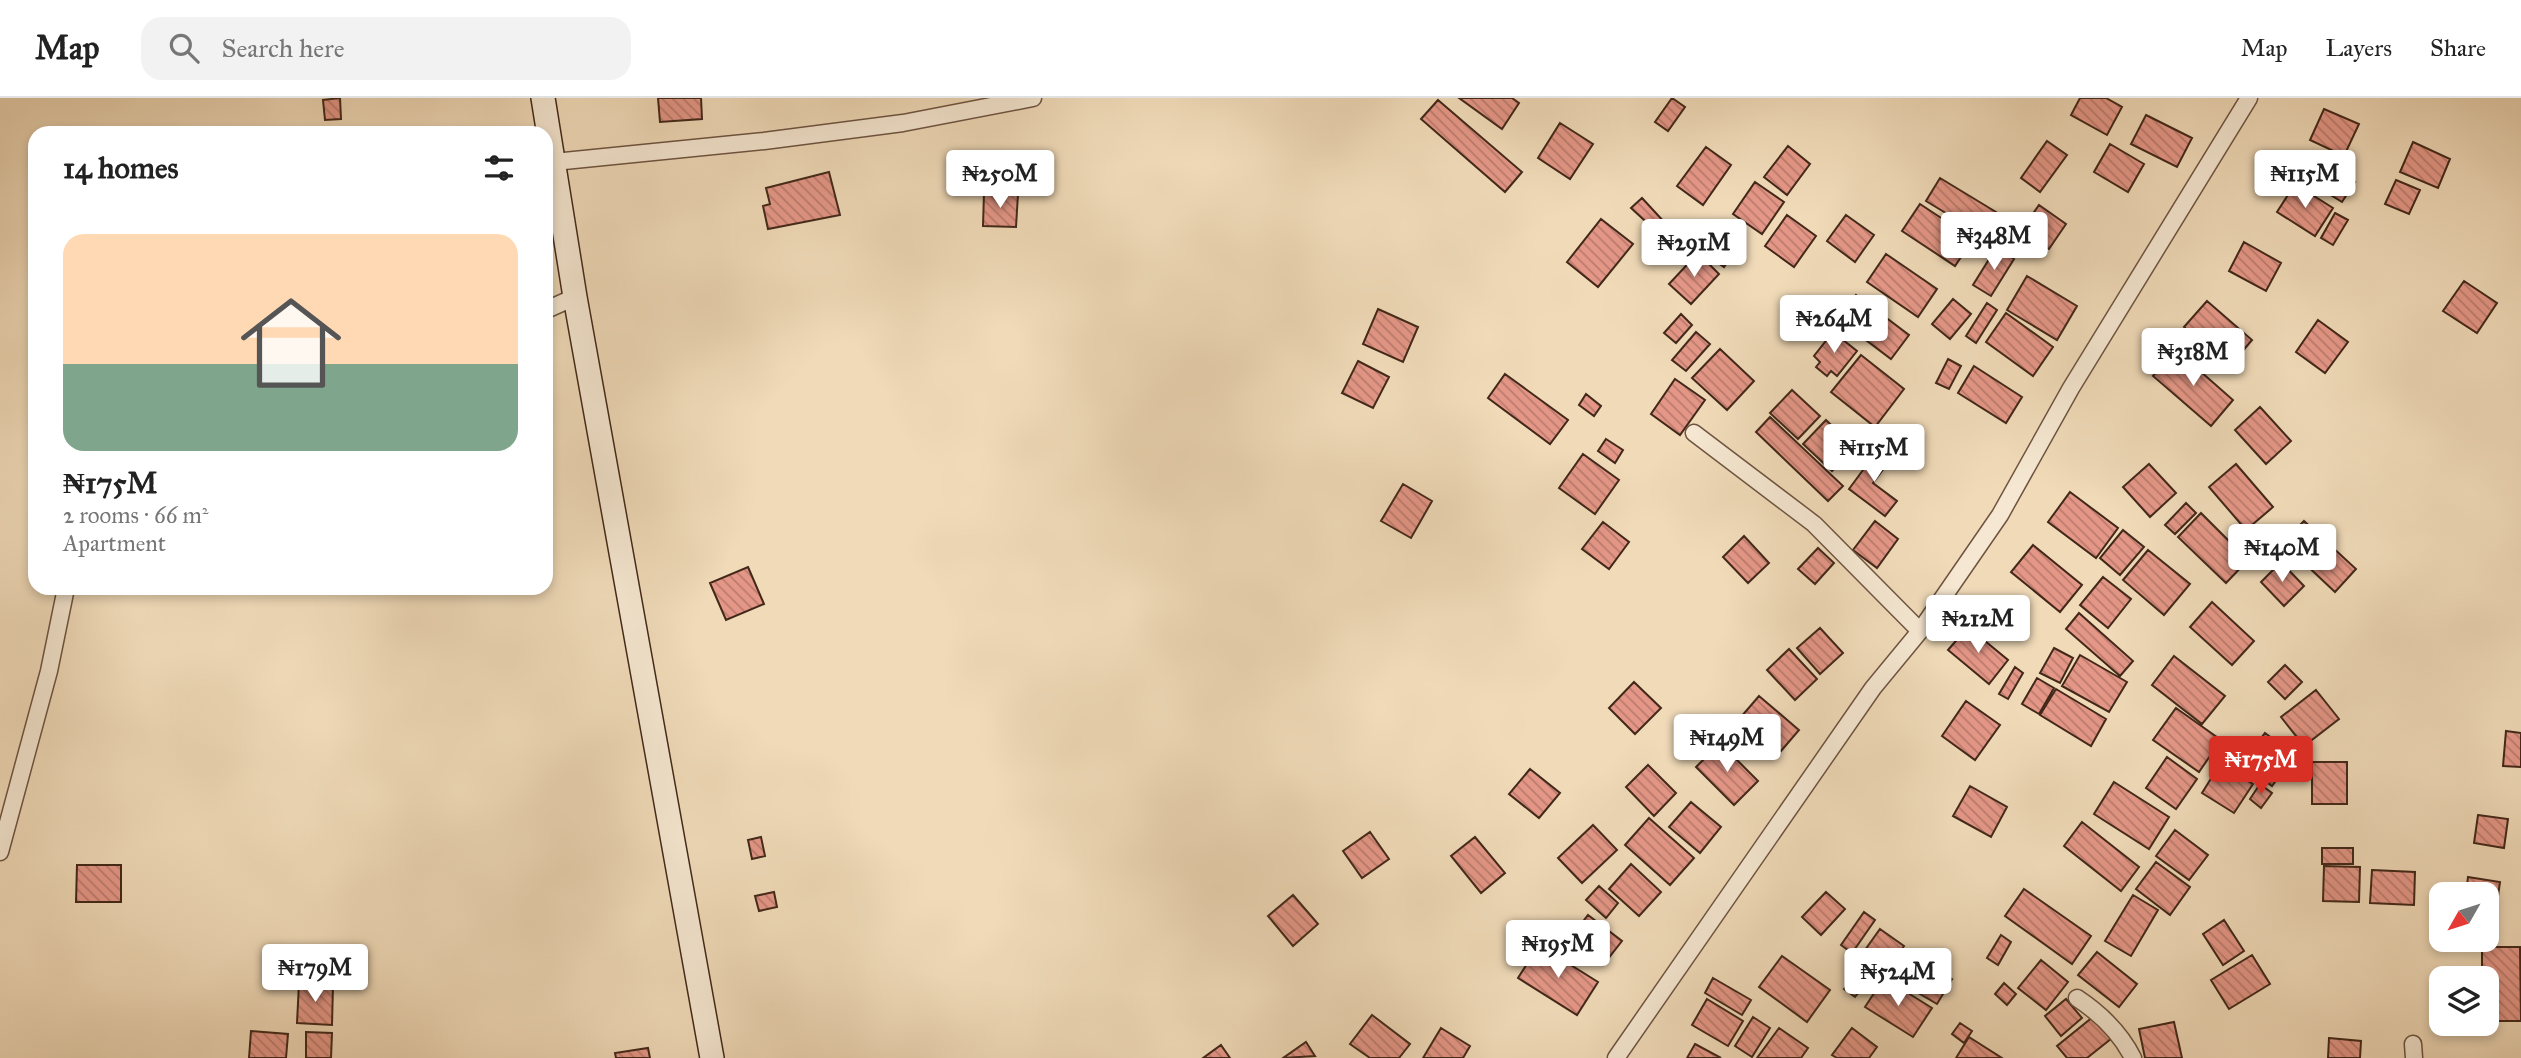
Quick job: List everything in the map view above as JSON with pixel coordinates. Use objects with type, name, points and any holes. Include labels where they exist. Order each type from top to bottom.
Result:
[{"type":"main road","points":[[543,98],[548,126]]},
{"type":"main road","points":[[553,156],[575,297],[712,1058]]},
{"type":"street","points":[[554,162],[891,125],[1033,98]]},
{"type":"street","points":[[1616,1058],[1873,688],[1920,631],[2000,515],[2071,388],[2249,98]]},
{"type":"street","points":[[553,307],[575,297]]},
{"type":"street","points":[[1694,433],[1814,524],[1920,631]]},
{"type":"street","points":[[0,852],[49,671],[65,595]]},
{"type":"street","points":[[2077,998],[2101,1014],[2125,1042],[2133,1058]]},
{"type":"building","points":[[340,98],[341,119],[325,120],[323,100]]},
{"type":"building","points":[[658,98],[701,98],[702,119],[660,122]]},
{"type":"building","points":[[1459,98],[1512,98],[1519,103],[1502,129]]},
{"type":"building","points":[[1672,98],[1685,107],[1668,131],[1655,122]]},
{"type":"building","points":[[2080,98],[2106,98],[2122,107],[2107,135],[2071,115]]},
{"type":"building","points":[[1438,100],[1522,172],[1505,192],[1421,119]]},
{"type":"building","points":[[2324,109],[2359,124],[2344,156],[2310,140]]},
{"type":"building","points":[[2146,115],[2192,138],[2177,167],[2131,144]]},
{"type":"building","points":[[1560,123],[1593,144],[1570,179],[1538,158]]},
{"type":"building","points":[[2047,141],[2067,155],[2040,192],[2021,178]]},
{"type":"building","points":[[2413,142],[2450,159],[2438,188],[2400,172]]},
{"type":"building","points":[[2110,144],[2144,164],[2128,192],[2094,172]]},
{"type":"building","points":[[1788,146],[1810,164],[1787,195],[1764,177]]},
{"type":"building","points":[[1706,147],[1731,165],[1703,205],[1677,186]]},
{"type":"building","points":[[2329,166],[2355,182],[2342,202],[2316,186]]},
{"type":"building","points":[[829,172],[840,215],[768,229],[763,206],[770,204],[766,188]]},
{"type":"building","points":[[1940,178],[1996,212],[1982,235],[1926,201]]},
{"type":"building","points":[[2396,180],[2420,190],[2409,214],[2385,204]]},
{"type":"building","points":[[1755,182],[1784,202],[1762,234],[1733,214]]},
{"type":"building","points":[[2295,184],[2333,208],[2315,236],[2277,212]]},
{"type":"building","points":[[984,192],[1018,194],[1016,227],[983,226]]},
{"type":"building","points":[[1642,198],[1666,224],[1657,232],[1631,208]]},
{"type":"building","points":[[1920,204],[1973,239],[1955,266],[1902,231]]},
{"type":"building","points":[[2039,205],[2066,224],[2049,249],[2021,231]]},
{"type":"building","points":[[2335,213],[2348,220],[2333,245],[2321,238]]},
{"type":"building","points":[[1787,215],[1816,236],[1794,267],[1765,246]]},
{"type":"building","points":[[1846,215],[1874,235],[1855,262],[1827,241]]},
{"type":"building","points":[[1601,219],[1633,244],[1598,287],[1567,262]]},
{"type":"building","points":[[1720,230],[1740,244],[1724,267],[1704,253]]},
{"type":"building","points":[[2244,242],[2281,263],[2266,291],[2229,271]]},
{"type":"building","points":[[1996,248],[2014,259],[1991,296],[1973,285]]},
{"type":"building","points":[[1698,253],[1719,274],[1691,304],[1669,284]]},
{"type":"building","points":[[1886,254],[1937,289],[1918,317],[1867,282]]},
{"type":"building","points":[[2027,276],[2077,306],[2057,340],[2007,310]]},
{"type":"building","points":[[2464,281],[2497,303],[2477,333],[2443,311]]},
{"type":"building","points":[[1856,295],[1909,335],[1891,359],[1838,319]]},
{"type":"building","points":[[1953,299],[1971,314],[1950,339],[1932,324]]},
{"type":"building","points":[[2207,301],[2252,340],[2229,367],[2184,327]]},
{"type":"building","points":[[1987,303],[1997,310],[1976,343],[1966,336]]},
{"type":"building","points":[[1378,309],[1418,327],[1403,362],[1363,344]]},
{"type":"building","points":[[2006,313],[2053,347],[2033,376],[1986,342]]},
{"type":"building","points":[[1681,314],[1692,325],[1676,343],[1664,333]]},
{"type":"building","points":[[2318,320],[2348,342],[2325,373],[2296,352]]},
{"type":"building","points":[[1696,332],[1710,344],[1686,371],[1672,360]]},
{"type":"building","points":[[1833,332],[1857,351],[1837,376],[1831,371],[1827,376],[1816,367],[1820,362],[1814,356]]},
{"type":"building","points":[[1720,349],[1754,381],[1727,410],[1692,378]]},
{"type":"building","points":[[2175,349],[2233,400],[2211,426],[2153,376]]},
{"type":"building","points":[[1861,355],[1904,389],[1875,427],[1831,392]]},
{"type":"building","points":[[1948,359],[1961,366],[1949,389],[1936,383]]},
{"type":"building","points":[[1358,361],[1389,377],[1373,408],[1342,393]]},
{"type":"building","points":[[1974,366],[2022,397],[2006,423],[1958,393]]},
{"type":"building","points":[[1505,374],[1568,420],[1550,444],[1488,398]]},
{"type":"building","points":[[1675,379],[1705,400],[1680,435],[1651,414]]},
{"type":"building","points":[[1792,390],[1820,416],[1798,439],[1770,413]]},
{"type":"building","points":[[1586,394],[1601,406],[1594,416],[1579,405]]},
{"type":"building","points":[[2260,407],[2291,441],[2266,464],[2235,430]]},
{"type":"building","points":[[1770,417],[1843,486],[1828,501],[1756,432]]},
{"type":"building","points":[[1826,420],[1854,447],[1832,471],[1803,444]]},
{"type":"building","points":[[1606,439],[1623,450],[1615,463],[1598,451]]},
{"type":"building","points":[[1880,447],[1893,456],[1873,483],[1897,501],[1885,516],[1849,489]]},
{"type":"building","points":[[1583,454],[1619,480],[1595,514],[1559,488]]},
{"type":"building","points":[[2149,464],[2176,493],[2150,517],[2123,487]]},
{"type":"building","points":[[2236,464],[2273,507],[2246,530],[2209,487]]},
{"type":"building","points":[[1403,484],[1432,501],[1411,538],[1381,521]]},
{"type":"building","points":[[2070,492],[2118,528],[2096,558],[2048,522]]},
{"type":"building","points":[[2186,503],[2196,513],[2175,534],[2165,525]]},
{"type":"building","points":[[2201,513],[2248,560],[2226,583],[2178,537]]},
{"type":"building","points":[[1875,521],[1898,539],[1877,568],[1853,550]]},
{"type":"building","points":[[2304,521],[2356,569],[2335,592],[2283,543]]},
{"type":"building","points":[[1603,522],[1629,542],[1609,569],[1582,549]]},
{"type":"building","points":[[2123,530],[2144,547],[2120,575],[2100,558]]},
{"type":"building","points":[[1744,536],[1769,563],[1748,583],[1723,557]]},
{"type":"building","points":[[2033,545],[2082,585],[2060,612],[2011,572]]},
{"type":"building","points":[[1818,548],[1834,563],[1815,584],[1798,569]]},
{"type":"building","points":[[2148,550],[2190,584],[2164,615],[2123,580]]},
{"type":"building","points":[[2281,562],[2304,586],[2284,606],[2261,582]]},
{"type":"building","points":[[748,567],[764,604],[726,620],[710,583]]},
{"type":"building","points":[[2103,577],[2131,599],[2108,628],[2080,605]]},
{"type":"building","points":[[2212,602],[2254,641],[2232,665],[2190,627]]},
{"type":"building","points":[[2079,613],[2133,661],[2120,676],[2066,629]]},
{"type":"building","points":[[1968,627],[2008,660],[1989,684],[1948,650]]},
{"type":"building","points":[[1820,628],[1843,653],[1820,674],[1797,648]]},
{"type":"building","points":[[2054,648],[2073,658],[2060,683],[2040,673]]},
{"type":"building","points":[[1789,649],[1817,679],[1795,700],[1767,670]]},
{"type":"building","points":[[2080,655],[2127,682],[2109,712],[2062,686]]},
{"type":"building","points":[[2174,656],[2225,696],[2202,724],[2152,685]]},
{"type":"building","points":[[2285,665],[2302,682],[2285,699],[2268,682]]},
{"type":"building","points":[[2015,667],[2023,673],[2008,699],[1999,694]]},
{"type":"building","points":[[2037,678],[2054,688],[2039,714],[2022,704]]},
{"type":"building","points":[[1634,682],[1661,708],[1635,734],[1609,708]]},
{"type":"building","points":[[2056,689],[2106,719],[2091,746],[2040,715]]},
{"type":"building","points":[[2316,690],[2339,719],[2304,746],[2281,717]]},
{"type":"building","points":[[1759,696],[1799,730],[1781,751],[1741,717]]},
{"type":"building","points":[[1966,701],[2000,725],[1975,760],[1942,736]]},
{"type":"building","points":[[2176,708],[2221,740],[2199,772],[2153,740]]},
{"type":"building","points":[[2506,731],[2521,733],[2521,767],[2503,766]]},
{"type":"building","points":[[2265,733],[2295,755],[2272,786],[2242,764]]},
{"type":"building","points":[[1720,743],[1758,781],[1734,805],[1696,767]]},
{"type":"building","points":[[2167,757],[2197,779],[2176,809],[2146,788]]},
{"type":"building","points":[[2312,762],[2347,762],[2347,804],[2312,804]]},
{"type":"building","points":[[2220,764],[2253,784],[2234,813],[2202,793]]},
{"type":"building","points":[[1648,765],[1676,793],[1654,816],[1626,787]]},
{"type":"building","points":[[1530,769],[1560,793],[1539,818],[1509,794]]},
{"type":"building","points":[[2114,782],[2169,817],[2149,849],[2094,814]]},
{"type":"building","points":[[2260,784],[2272,793],[2261,808],[2250,799]]},
{"type":"building","points":[[1970,786],[2007,807],[1991,837],[1953,816]]},
{"type":"building","points":[[1691,802],[1721,827],[1700,853],[1669,827]]},
{"type":"building","points":[[2478,815],[2508,819],[2504,848],[2474,843]]},
{"type":"building","points":[[1649,818],[1694,858],[1670,885],[1625,845]]},
{"type":"building","points":[[2082,822],[2139,867],[2121,891],[2064,846]]},
{"type":"building","points":[[1593,825],[1617,850],[1582,883],[1558,858]]},
{"type":"building","points":[[2175,830],[2208,855],[2189,880],[2156,856]]},
{"type":"building","points":[[1370,832],[1389,859],[1362,878],[1343,851]]},
{"type":"building","points":[[761,837],[765,856],[752,859],[748,840]]},
{"type":"building","points":[[1475,837],[1505,873],[1481,893],[1451,856]]},
{"type":"building","points":[[2322,848],[2353,848],[2353,864],[2322,864]]},
{"type":"building","points":[[2156,862],[2190,887],[2170,915],[2136,889]]},
{"type":"building","points":[[1631,864],[1661,892],[1639,916],[1609,889]]},
{"type":"building","points":[[77,865],[121,865],[121,902],[76,902]]},
{"type":"building","points":[[2324,866],[2360,867],[2359,902],[2323,901]]},
{"type":"building","points":[[2372,870],[2415,872],[2414,905],[2370,903]]},
{"type":"building","points":[[2468,877],[2500,882],[2499,889],[2499,882],[2467,882]]},
{"type":"building","points":[[1599,886],[1618,903],[1606,918],[1586,900]]},
{"type":"building","points":[[2024,889],[2091,936],[2072,964],[2005,916]]},
{"type":"building","points":[[774,892],[777,907],[759,911],[755,896]]},
{"type":"building","points":[[1826,892],[1845,909],[1821,935],[1802,917]]},
{"type":"building","points":[[1293,895],[1318,924],[1293,946],[1268,916]]},
{"type":"building","points":[[2133,895],[2158,910],[2131,956],[2105,941]]},
{"type":"building","points":[[1864,912],[1875,920],[1852,953],[1841,945]]},
{"type":"building","points":[[1588,915],[1622,941],[1603,965],[1569,940]]},
{"type":"building","points":[[2224,920],[2244,951],[2223,965],[2203,934]]},
{"type":"building","points":[[1880,929],[1904,946],[1885,974],[1860,957]]},
{"type":"building","points":[[2001,935],[2011,942],[1998,965],[1987,958]]},
{"type":"building","points":[[1539,945],[1598,982],[1577,1015],[1518,978]]},
{"type":"building","points":[[2499,947],[2520,947],[2521,1021],[2499,1021],[2499,966],[2482,966],[2482,952],[2499,952]]},
{"type":"building","points":[[1906,952],[1952,979],[1937,1004],[1891,977]]},
{"type":"building","points":[[2097,952],[2137,984],[2119,1007],[2078,975]]},
{"type":"building","points":[[2252,955],[2270,984],[2229,1009],[2211,980]]},
{"type":"building","points":[[1782,956],[1830,990],[1807,1022],[1759,987]]},
{"type":"building","points":[[2041,960],[2068,982],[2046,1010],[2018,988]]},
{"type":"building","points":[[1861,967],[1872,976],[1855,997],[1844,989]]},
{"type":"building","points":[[1713,978],[1751,1000],[1742,1015],[1705,993]]},
{"type":"building","points":[[1884,978],[1932,1008],[1913,1037],[1865,1007]]},
{"type":"building","points":[[299,983],[333,985],[332,1025],[297,1023]]},
{"type":"building","points":[[2004,983],[2016,994],[2007,1005],[1995,994]]},
{"type":"building","points":[[1707,999],[1743,1021],[1728,1046],[1692,1025]]},
{"type":"building","points":[[2066,999],[2082,1018],[2061,1036],[2045,1016]]},
{"type":"building","points":[[1372,1015],[1410,1044],[1399,1058],[1370,1058],[1350,1044]]},
{"type":"building","points":[[2094,1016],[2112,1038],[2087,1058],[2067,1058],[2057,1046]]},
{"type":"building","points":[[1753,1017],[1770,1028],[1752,1057],[1735,1046]]},
{"type":"building","points":[[2174,1022],[2182,1058],[2145,1058],[2139,1029]]},
{"type":"building","points":[[1960,1023],[1972,1031],[1964,1043],[1952,1034]]},
{"type":"building","points":[[1441,1028],[1470,1046],[1463,1058],[1423,1058]]},
{"type":"building","points":[[1779,1028],[1808,1048],[1801,1058],[1757,1058]]},
{"type":"building","points":[[1852,1028],[1877,1047],[1869,1058],[1837,1058],[1832,1055]]},
{"type":"building","points":[[251,1031],[288,1034],[286,1058],[249,1058]]},
{"type":"building","points":[[306,1032],[332,1033],[331,1058],[306,1058]]},
{"type":"building","points":[[1969,1037],[2002,1058],[1956,1058]]},
{"type":"building","points":[[2329,1038],[2361,1041],[2360,1058],[2328,1058]]},
{"type":"building","points":[[1306,1042],[1315,1056],[1283,1058]]},
{"type":"building","points":[[1695,1044],[1721,1058],[1687,1058]]},
{"type":"building","points":[[1221,1045],[1230,1058],[1203,1058]]},
{"type":"building","points":[[648,1048],[650,1058],[616,1058],[615,1053]]}]
